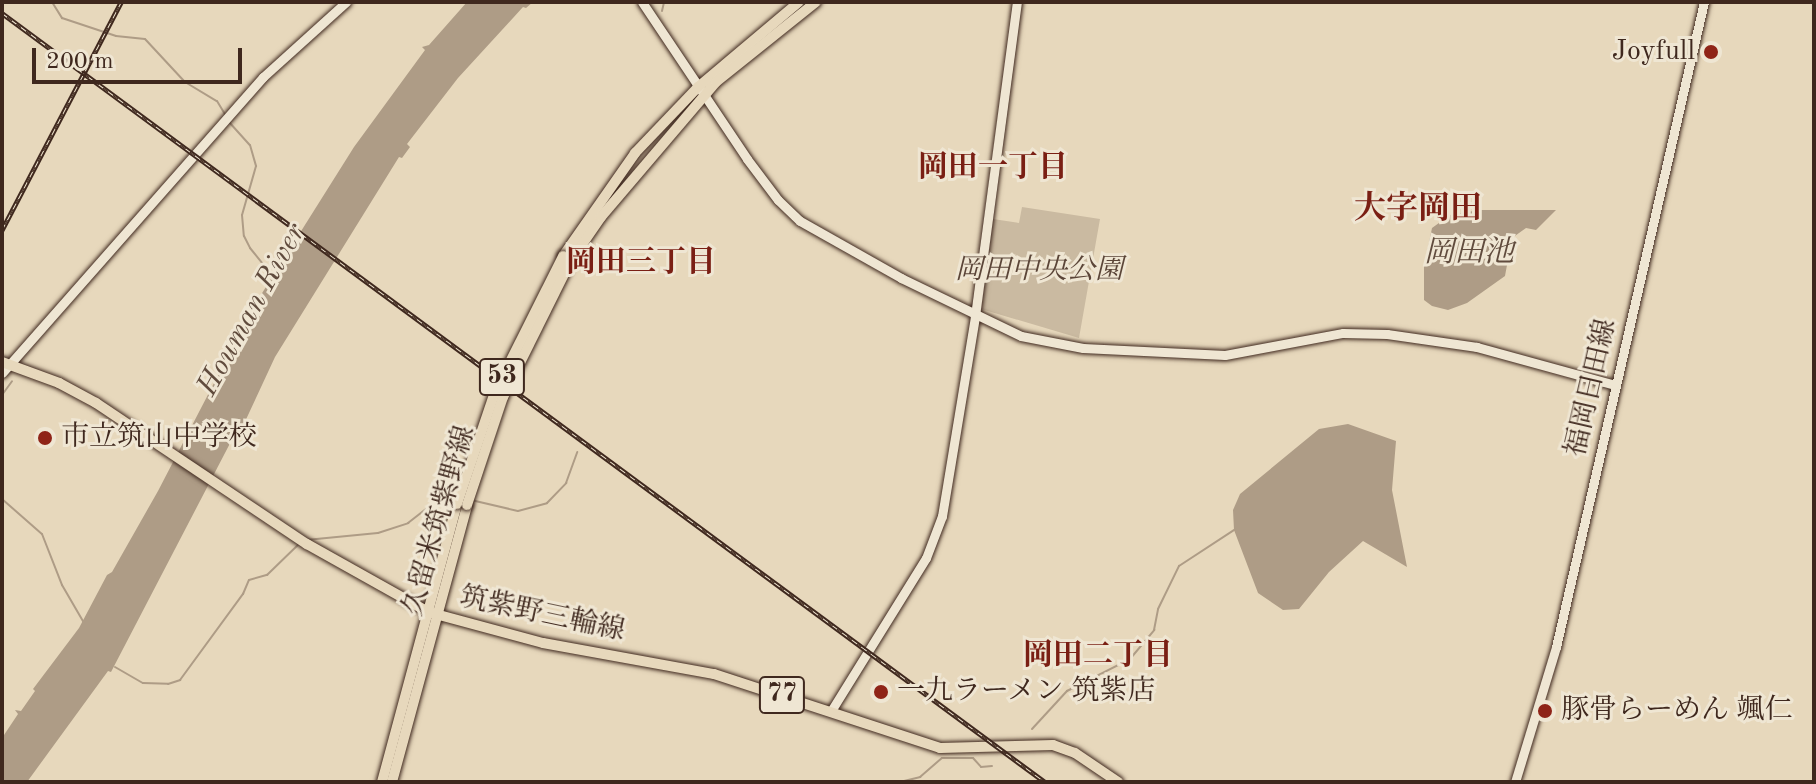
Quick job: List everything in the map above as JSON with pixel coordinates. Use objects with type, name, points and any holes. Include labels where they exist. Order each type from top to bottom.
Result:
[{"type":"main road","name":"久留米筑紫野線","points":[[382,782],[462,505],[503,397],[566,259],[701,91],[799,2]]},
{"type":"main road","name":"久留米筑紫野線","points":[[701,91],[816,2]]},
{"type":"main road","name":"筑紫野三輪線","points":[[4,367],[79,393],[307,544],[432,614],[543,643],[714,674],[940,748],[1053,745],[1075,753],[1118,782]]},
{"type":"main road","name":"久留米筑紫野線","points":[[392,782],[432,614]]},
{"type":"street","points":[[4,367],[263,77],[346,2]]},
{"type":"street","points":[[642,2],[778,200],[800,221],[814,232],[975,316],[1021,336],[1047,343],[1225,355],[1333,334],[1387,334],[1477,347],[1615,385]]},
{"type":"street","points":[[831,711],[934,540],[948,483],[975,316],[1017,2]]},
{"type":"street","name":"福岡日田線","points":[[1515,782],[1556,647],[1704,2]]},
{"type":"green space","name":"岡田中央公園","points":[[1022,207],[1100,219],[1079,338],[981,309],[993,219],[1019,223]]},
{"type":"water","name":"Houman River","points":[[467,2],[533,2],[523,7],[458,78],[407,144],[410,147],[402,158],[399,157],[275,357],[242,428],[238,428],[111,672],[108,671],[27,782],[2,782],[2,738],[18,714],[15,710],[21,711],[35,691],[33,689],[79,628],[107,575],[112,572],[158,491],[255,304],[253,302],[259,298],[354,147],[425,50],[422,47],[429,45]]},
{"type":"water","name":"岡田池","points":[[1479,210],[1556,210],[1536,230],[1526,228],[1512,238],[1505,276],[1467,303],[1448,310],[1432,306],[1424,300],[1424,267],[1432,228],[1450,215]]},
{"type":"water","points":[[1348,424],[1396,441],[1392,490],[1407,567],[1363,541],[1329,572],[1299,609],[1283,610],[1258,593],[1234,530],[1233,510],[1240,494],[1319,429]]},
{"type":"waterway","points":[[52,2],[62,18],[116,36],[145,39],[185,82],[217,101],[226,116]]},
{"type":"waterway","points":[[662,11],[664,2]]},
{"type":"waterway","name":"Houman River","points":[[229,122],[250,145],[256,166],[242,215],[244,236],[274,278]]},
{"type":"waterway","points":[[2,395],[12,381]]},
{"type":"waterway","points":[[471,500],[518,511],[547,503],[566,483],[577,452]]},
{"type":"waterway","points":[[306,540],[378,533],[408,523],[439,499],[453,497]]},
{"type":"waterway","points":[[2,499],[42,534],[62,585],[84,623]]},
{"type":"waterway","points":[[1032,729],[1067,691],[1130,659],[1154,630],[1158,609],[1179,566],[1234,530]]},
{"type":"waterway","points":[[115,667],[143,683],[168,684],[180,680],[243,594],[249,580],[267,575],[298,545]]},
{"type":"waterway","points":[[900,782],[920,777],[942,758],[973,758],[981,767],[992,766]]},
{"type":"railway","points":[[2,230],[121,2]]},
{"type":"railway","points":[[2,13],[1045,782]]},
{"type":"place","name":"Joyfull","points":[[1711,52]]},
{"type":"place","name":"市立筑山中学校","points":[[45,438]]},
{"type":"place","name":"一九ラーメン 筑紫店","points":[[881,692]]},
{"type":"place","name":"豚骨らーめん 颯仁","points":[[1545,711]]},
{"type":"district","name":"岡田一丁目","points":[[993,168]]},
{"type":"district","name":"大字岡田","points":[[1418,210]]},
{"type":"district","name":"岡田三丁目","points":[[641,263]]},
{"type":"district","name":"岡田二丁目","points":[[1098,656]]}]
